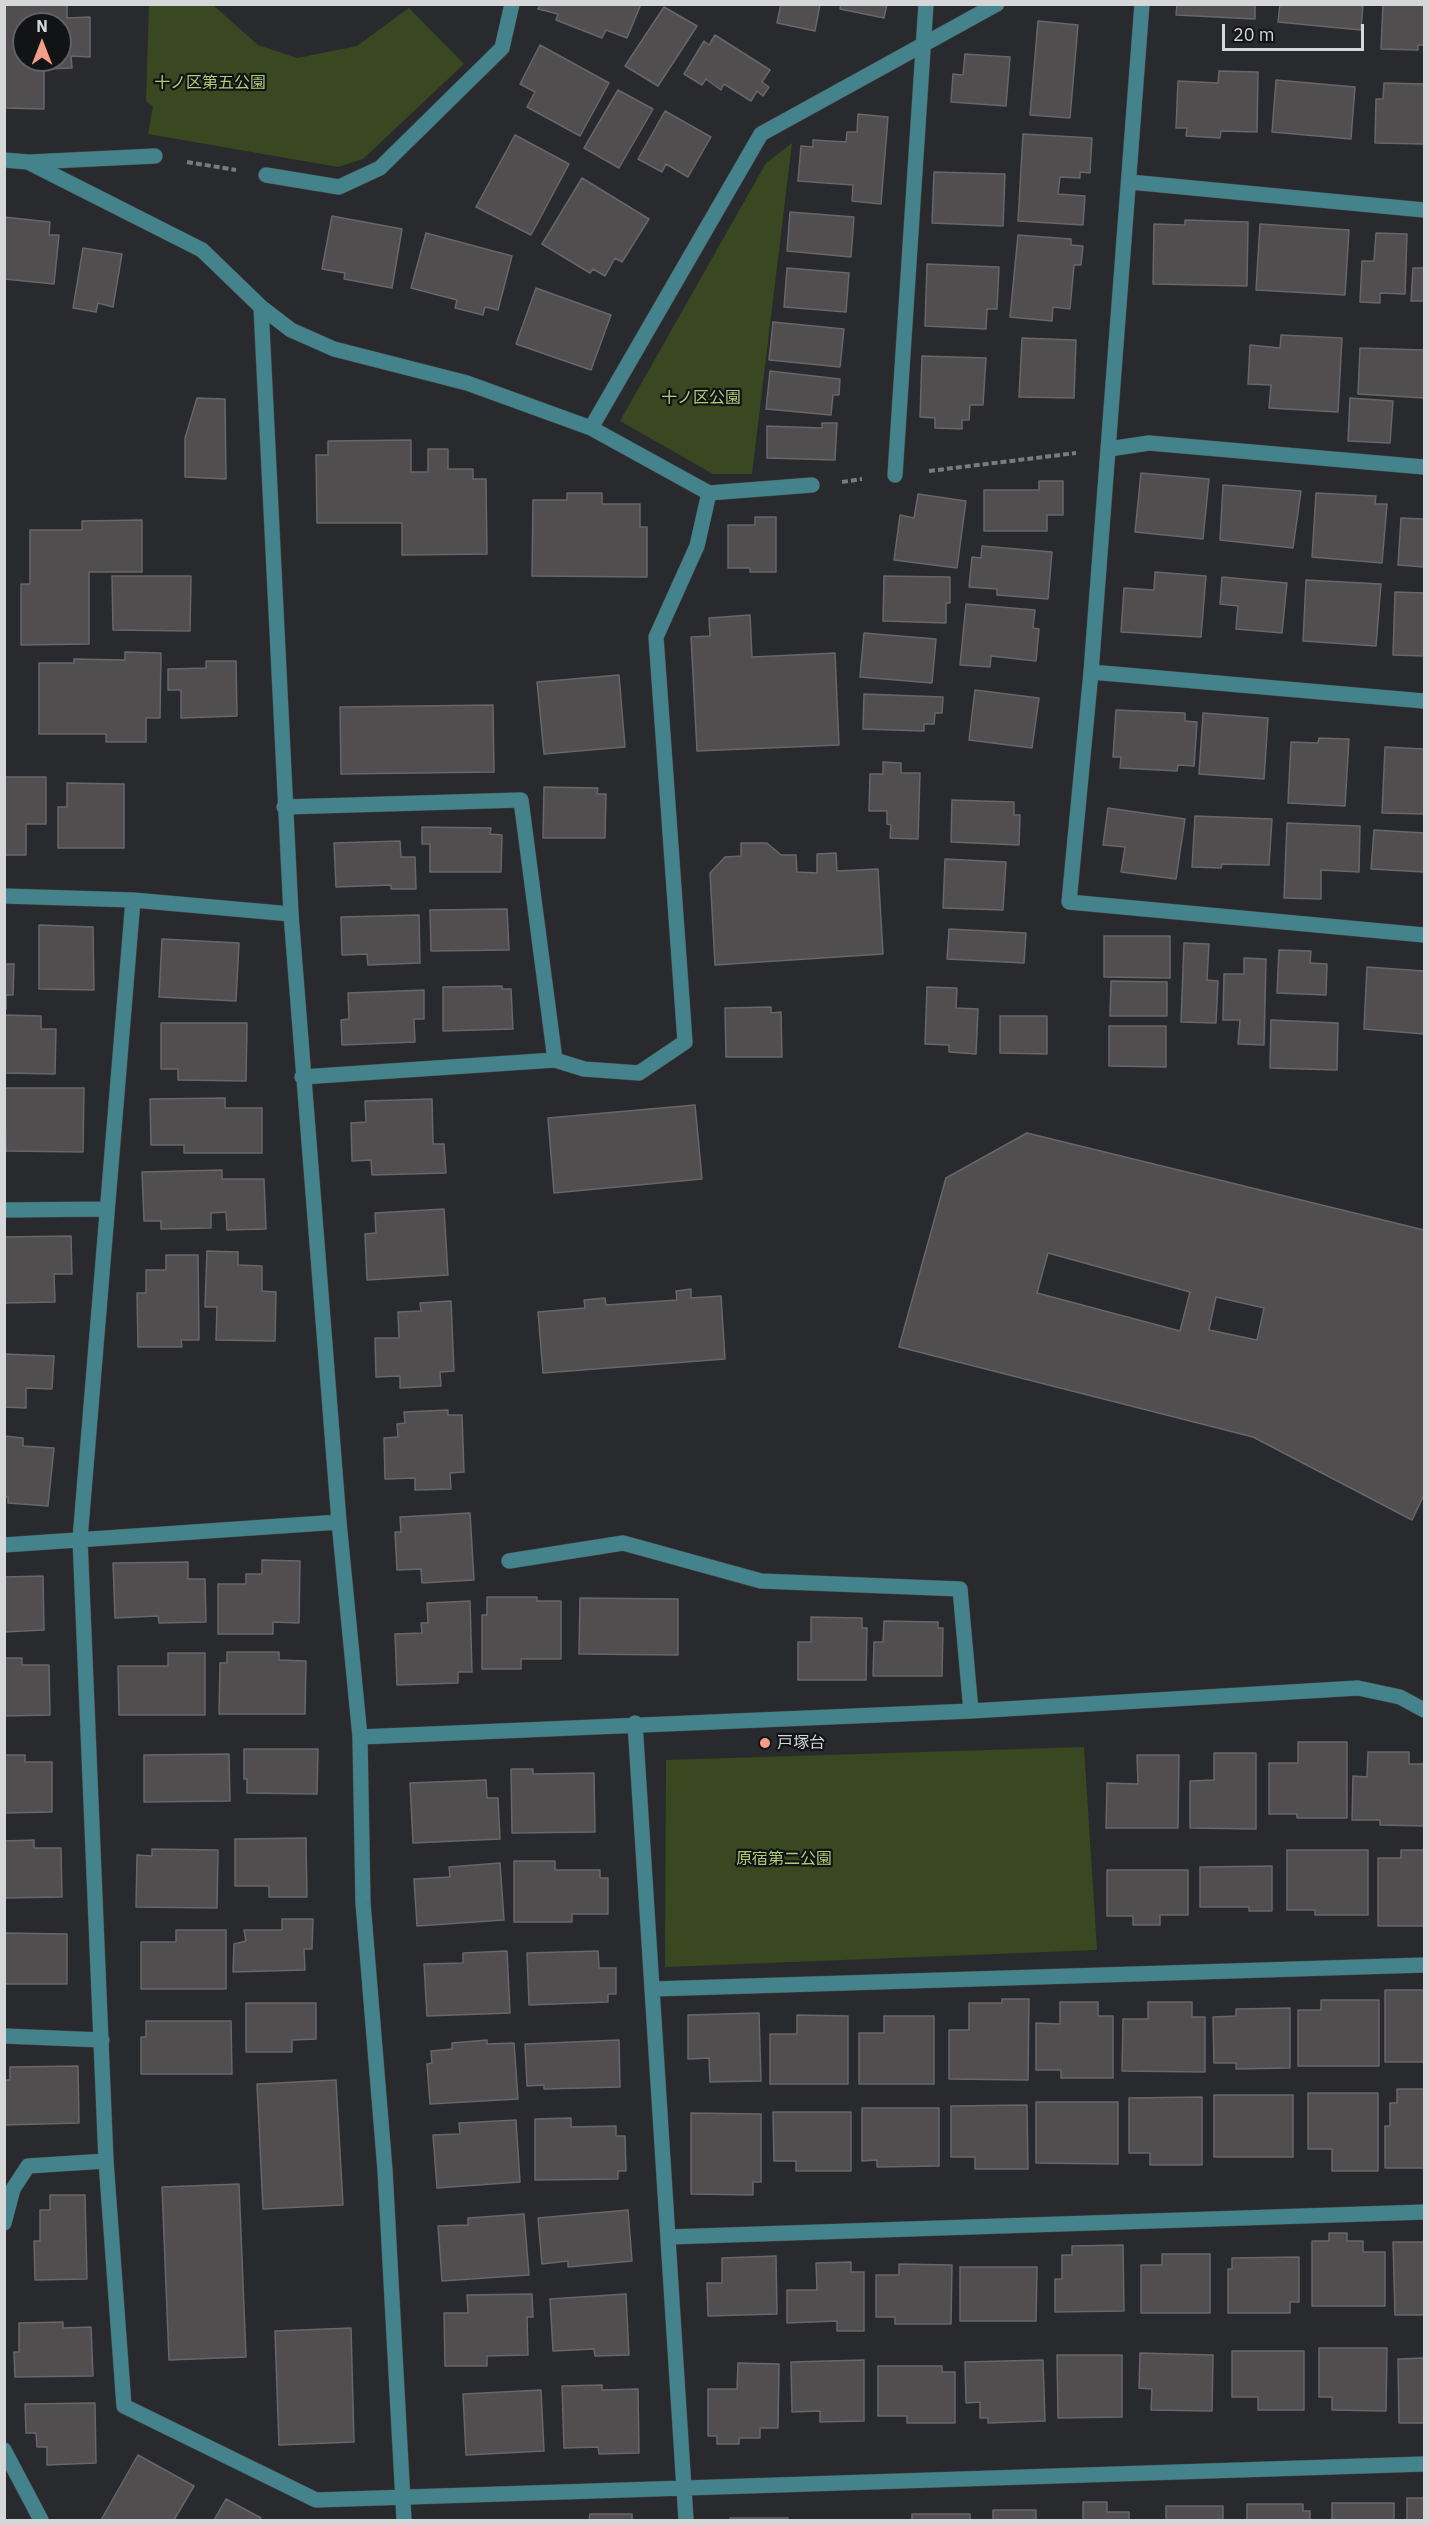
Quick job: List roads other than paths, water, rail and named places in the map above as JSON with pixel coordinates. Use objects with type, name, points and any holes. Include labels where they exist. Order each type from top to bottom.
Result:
[{"type":"street","points":[[266,175],[339,187],[380,168],[501,48],[512,4]]},
{"type":"street","points":[[895,475],[926,4]]},
{"type":"street","points":[[591,428],[761,134],[997,4]]},
{"type":"street","points":[[1142,4],[1091,672],[1069,902],[1425,935]]},
{"type":"street","points":[[4,160],[28,162],[155,156]]},
{"type":"street","points":[[28,162],[202,250],[261,307],[291,330],[334,349],[467,382],[591,428],[709,492],[812,485]]},
{"type":"street","points":[[1130,182],[1425,210]]},
{"type":"street","points":[[261,307],[284,807],[302,1077],[339,1522],[360,1737],[363,1903],[385,2170],[404,2520]]},
{"type":"street","points":[[1109,449],[1149,443],[1425,467]]},
{"type":"street","points":[[302,1077],[555,1060],[584,1069],[639,1072],[685,1042],[656,637],[697,546],[709,492]]},
{"type":"street","points":[[1091,672],[1425,701]]},
{"type":"street","points":[[284,807],[521,800],[555,1060]]},
{"type":"street","points":[[4,896],[133,900],[291,914]]},
{"type":"street","points":[[133,900],[80,1539],[106,2162],[124,2406],[316,2500],[1425,2464]]},
{"type":"street","points":[[4,1210],[107,1209]]},
{"type":"street","points":[[4,1545],[339,1522]]},
{"type":"street","points":[[509,1561],[623,1543],[761,1581],[960,1588],[971,1711]]},
{"type":"street","points":[[360,1737],[635,1723],[971,1711],[1358,1688],[1400,1697],[1425,1710]]},
{"type":"street","points":[[635,1723],[686,2520]]},
{"type":"street","points":[[652,1989],[1425,1965]]},
{"type":"street","points":[[4,2036],[102,2040]]},
{"type":"street","points":[[4,2223],[13,2189],[28,2166],[106,2162]]},
{"type":"street","points":[[668,2237],[1425,2212]]},
{"type":"street","points":[[4,2450],[41,2520]]},
{"type":"place","name":"戸塚台","points":[[765,1743]]},
{"type":"park label","name":"十ノ区第五公園","points":[[210,83]]},
{"type":"park label","name":"十ノ区公園","points":[[701,398]]},
{"type":"park label","name":"原宿第二公園","points":[[784,1859]]}]
